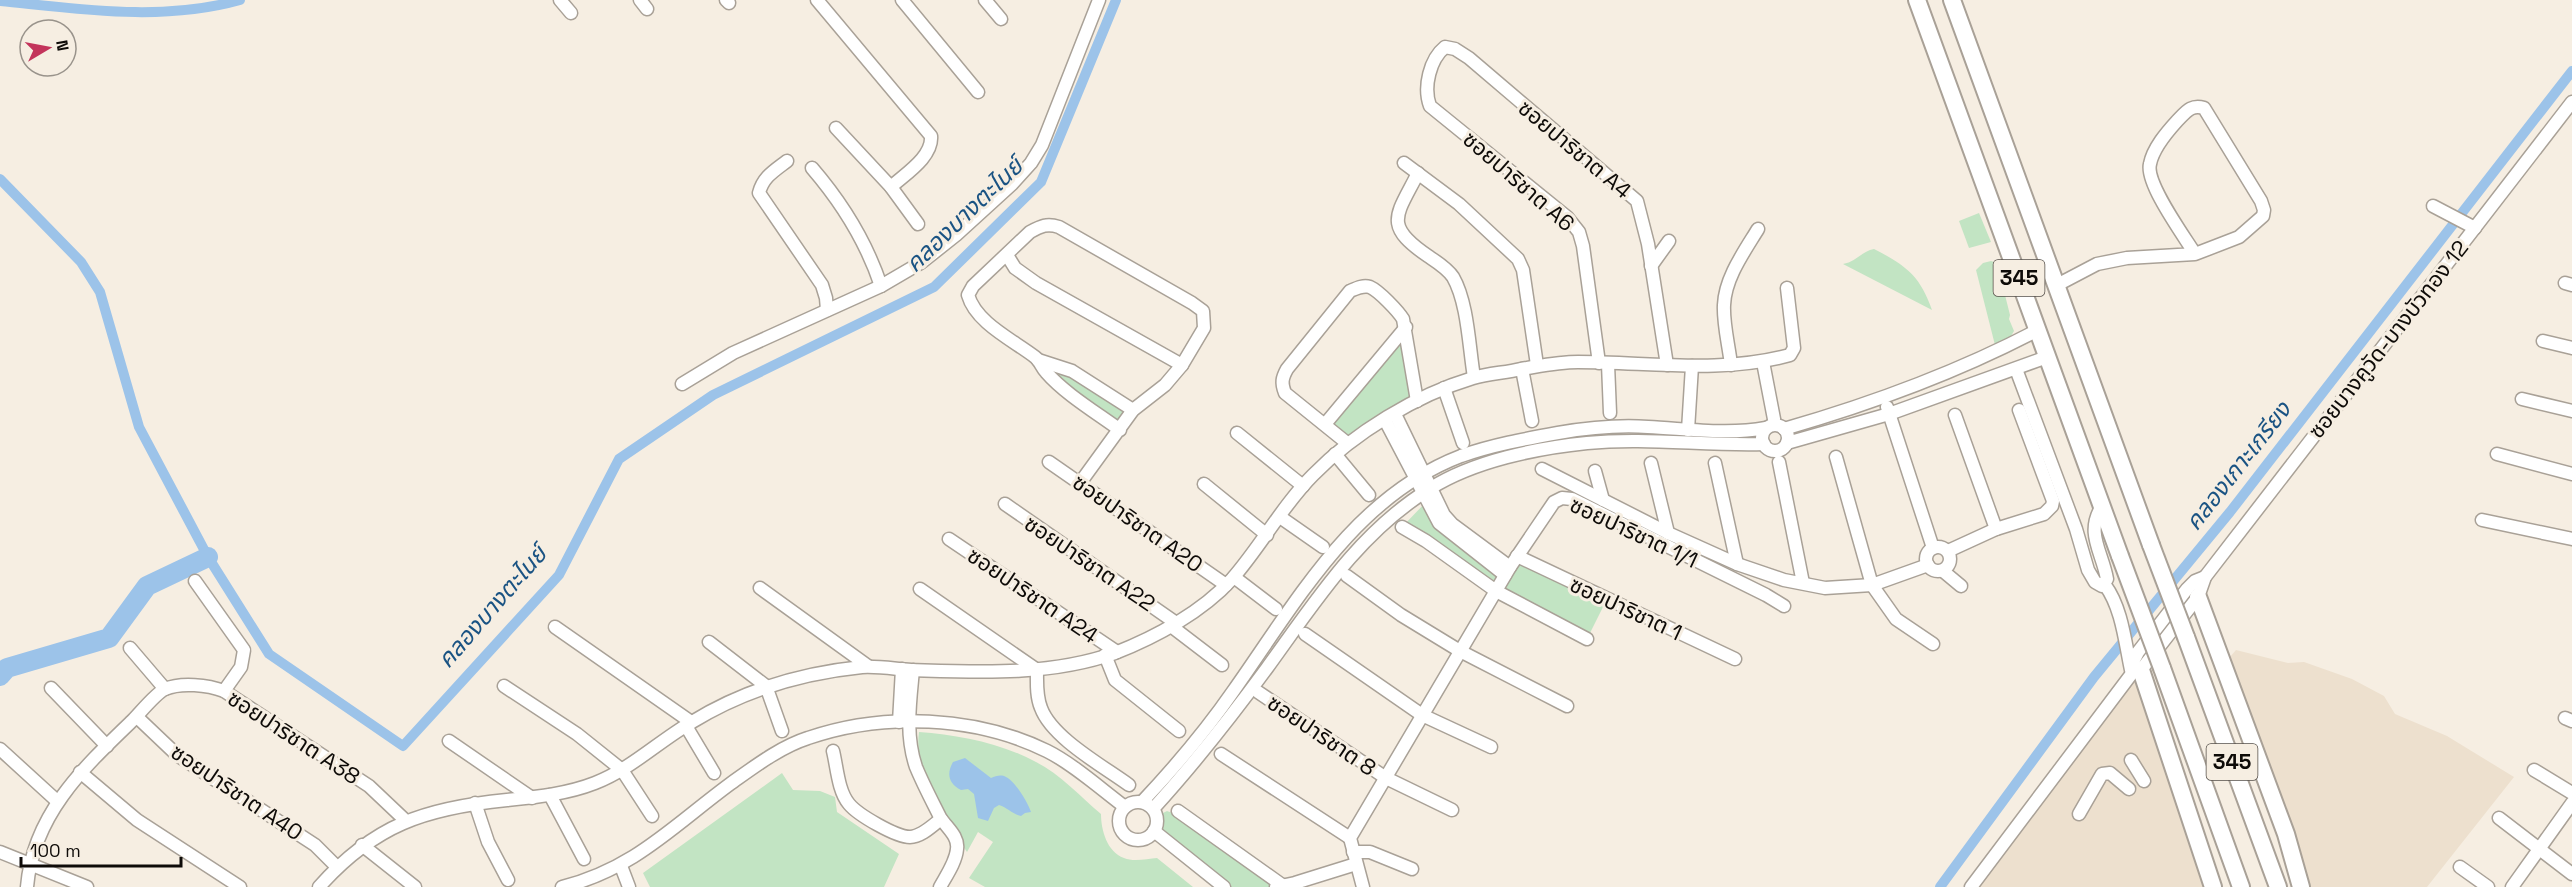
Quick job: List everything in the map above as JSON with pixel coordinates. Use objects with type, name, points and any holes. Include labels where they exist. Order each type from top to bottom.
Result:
[{"type":"main road","name":"345","points":[[1917,0],[2163,668],[2239,882]]},
{"type":"main road","name":"345","points":[[1952,0],[2278,887]]},
{"type":"main road","points":[[2198,597],[2286,834],[2301,887]]},
{"type":"main road","points":[[2135,672],[2213,887]]},
{"type":"main road","points":[[2261,843],[2286,834]]},
{"type":"main road","points":[[2220,887],[2239,882]]},
{"type":"street","points":[[560,0],[571,13]]},
{"type":"street","points":[[817,0],[931,136],[932,144],[923,158],[891,187]]},
{"type":"street","points":[[902,0],[978,92]]},
{"type":"street","points":[[985,0],[1001,19]]},
{"type":"street","points":[[682,384],[733,353],[881,286],[921,262],[956,235],[1012,184],[1031,163],[1042,145],[1099,0]]},
{"type":"street","name":"ซอยปาริชาต A6","points":[[1469,58],[1455,49],[1445,47],[1437,54],[1427,83],[1427,98],[1430,106],[1567,217],[1579,232],[1584,246],[1610,413]]},
{"type":"street","name":"ซอยปาริชาต A4","points":[[1469,58],[1637,201],[1644,225],[1667,365]]},
{"type":"street","name":"ซอยบางคูวัด-บางบัวทอง 12","points":[[2205,577],[2470,225],[2572,102]]},
{"type":"street","points":[[2057,285],[2097,264],[2127,258],[2195,254],[2239,237],[2263,216],[2264,210],[2251,183],[2204,108],[2198,106],[2190,108],[2168,131],[2153,155],[2149,171],[2161,197],[2195,254]]},
{"type":"street","points":[[836,128],[891,187],[918,224]]},
{"type":"street","points":[[787,161],[767,176],[761,184],[759,193],[822,285],[827,310]]},
{"type":"street","points":[[1404,163],[1459,204],[1518,259],[1523,270],[1537,365]]},
{"type":"street","points":[[812,168],[844,207],[862,238],[881,286]]},
{"type":"street","points":[[1418,173],[1397,215],[1396,224],[1404,237],[1445,267],[1459,290],[1474,377]]},
{"type":"street","points":[[2433,206],[2470,225]]},
{"type":"street","points":[[1080,483],[1120,430],[1133,410],[1165,385],[1182,365],[1204,328],[1203,311],[1059,227],[1049,224],[1039,227],[1030,232],[973,286],[968,295],[971,304],[981,316],[1038,360],[1046,372],[1060,385],[1120,430]]},
{"type":"street","points":[[1731,365],[1724,306],[1726,292],[1737,264],[1758,229]]},
{"type":"street","points":[[1651,266],[1669,241]]},
{"type":"street","points":[[1007,255],[1015,268],[1036,283],[1182,365]]},
{"type":"street","points":[[1347,443],[1326,423],[1285,393],[1282,378],[1350,291],[1360,286],[1370,287],[1398,311],[1406,327],[1417,401]]},
{"type":"street","points":[[319,887],[362,845],[406,821],[442,809],[475,803],[532,798],[593,784],[622,770],[688,724],[765,686],[868,666],[908,670],[1036,670],[1111,654],[1173,624],[1230,581],[1303,486],[1335,454],[1347,443],[1417,401],[1474,377],[1537,365],[1604,363],[1731,365],[1763,362],[1790,355],[1794,348],[1786,288]]},
{"type":"street","points":[[1326,423],[1406,327]]},
{"type":"street","points":[[1784,429],[1883,398],[1998,350],[2038,330]]},
{"type":"street","points":[[2543,341],[2572,348]]},
{"type":"street","points":[[1148,806],[1245,699],[1332,578],[1358,546],[1427,491],[1490,462],[1530,452],[1586,443],[1634,441],[1764,444],[1776,451],[1787,442],[1889,414],[2047,357]]},
{"type":"street","points":[[1038,360],[1072,371],[1133,410]]},
{"type":"street","points":[[1763,362],[1770,424],[1762,439],[1764,444]]},
{"type":"street","points":[[1688,430],[1692,366]]},
{"type":"street","points":[[1522,369],[1532,421]]},
{"type":"street","points":[[2016,369],[2076,529],[2088,570],[2095,582],[2105,585]]},
{"type":"street","points":[[1444,388],[1463,443]]},
{"type":"street","points":[[1883,398],[1933,548]]},
{"type":"street","points":[[2522,399],[2572,411]]},
{"type":"street","points":[[1928,566],[1927,556],[1933,548],[1938,547],[1948,551],[1996,530],[2044,514],[2052,506],[2053,501],[2019,410]]},
{"type":"street","points":[[1955,415],[1996,530]]},
{"type":"street","name":"ซอยปาริชาต 1","points":[[1390,417],[1427,491],[1444,515],[1452,524],[1510,566],[1735,659]]},
{"type":"street","points":[[1148,806],[1345,536],[1372,510],[1421,477],[1459,457],[1496,445],[1592,428],[1645,426],[1720,432],[1775,424],[1784,429],[1788,438],[1787,442]]},
{"type":"street","points":[[1237,433],[1303,486]]},
{"type":"street","points":[[1335,454],[1369,495]]},
{"type":"street","points":[[2497,454],[2572,474]]},
{"type":"street","points":[[1836,457],[1872,585],[1896,619],[1933,644]]},
{"type":"street","name":"ซอยปาริชาต A20","points":[[1049,462],[1276,609]]},
{"type":"street","points":[[1779,462],[1803,583]]},
{"type":"street","points":[[1651,463],[1668,533]]},
{"type":"street","points":[[1715,463],[1737,564]]},
{"type":"street","points":[[1542,469],[1668,533],[1737,564],[1761,574],[1825,588],[1872,585],[1928,566],[1937,571],[1943,570],[1948,566],[1950,558],[1948,551]]},
{"type":"street","points":[[1595,471],[1603,500]]},
{"type":"street","points":[[1204,484],[1267,535]]},
{"type":"street","name":"ซอยปาริชาต 1/1","points":[[1350,838],[1510,566],[1554,502],[1562,498],[1572,499],[1784,606]]},
{"type":"street","name":"ซอยปาริชาต A22","points":[[1005,504],[1173,624],[1222,665]]},
{"type":"street","points":[[2102,506],[2094,520],[2094,533],[2106,573],[2105,585],[2119,614],[2126,650],[2135,672]]},
{"type":"street","points":[[1280,517],[1323,547]]},
{"type":"street","points":[[2482,520],[2572,540]]},
{"type":"street","points":[[1402,527],[1426,541],[1496,591],[1587,639]]},
{"type":"street","name":"ซอยปาริชาต A24","points":[[949,539],[1111,654]]},
{"type":"street","points":[[1943,570],[1961,586]]},
{"type":"street","points":[[1347,576],[1401,615],[1460,651],[1567,706]]},
{"type":"street","points":[[1971,887],[2135,672],[2198,597],[2205,577]]},
{"type":"street","points":[[2135,672],[2134,660],[2138,652],[2195,580],[2205,577]]},
{"type":"street","points":[[195,581],[244,650],[242,667],[224,691]]},
{"type":"street","points":[[760,588],[868,666]]},
{"type":"street","points":[[920,589],[1036,670],[1040,707],[1048,721],[1060,734],[1129,785]]},
{"type":"street","points":[[555,627],[688,724],[714,773]]},
{"type":"street","points":[[1305,634],[1422,715],[1491,747]]},
{"type":"street","points":[[710,642],[765,686],[782,730]]},
{"type":"street","points":[[27,887],[29,864],[57,801],[80,772],[165,689],[130,648]]},
{"type":"street","points":[[1111,654],[1115,680],[1179,731]]},
{"type":"street","points":[[908,670],[904,722],[916,766],[942,819],[955,836],[958,848],[940,887]]},
{"type":"street","name":"ซอยปาริชาต A38","points":[[165,689],[207,685],[224,691],[369,786],[406,821]]},
{"type":"street","points":[[504,686],[577,734],[622,770],[652,816]]},
{"type":"street","points":[[51,688],[107,746]]},
{"type":"street","name":"ซอยปาริชาต 8","points":[[1258,692],[1386,778],[1452,810]]},
{"type":"street","name":"ซอยปาริชาต A40","points":[[137,717],[177,755],[315,845],[337,867]]},
{"type":"street","points":[[561,887],[621,866],[658,842],[730,784],[768,758],[806,738],[845,727],[904,722],[971,726],[1004,733],[1047,751],[1125,807]]},
{"type":"street","points":[[449,741],[532,798]]},
{"type":"street","points":[[0,749],[57,801]]},
{"type":"street","points":[[833,751],[845,798],[860,814],[892,832],[911,837],[921,835],[942,819]]},
{"type":"street","points":[[1221,754],[1350,838],[1363,887]]},
{"type":"street","points":[[2131,760],[2144,781]]},
{"type":"street","points":[[2534,770],[2572,793]]},
{"type":"street","points":[[80,772],[137,820],[240,887]]},
{"type":"street","points":[[2079,814],[2102,774],[2110,773],[2129,789]]},
{"type":"street","points":[[550,795],[584,859]]},
{"type":"street","points":[[1136,802],[1148,806],[1157,820],[1154,831],[1142,840],[1128,838],[1123,833],[1118,820],[1125,807],[1136,802]]},
{"type":"street","points":[[475,803],[488,842],[508,880]]},
{"type":"street","points":[[2512,887],[2572,803]]},
{"type":"street","points":[[1178,811],[1278,886],[1295,884],[1370,852],[1412,869]]},
{"type":"street","points":[[2499,818],[2572,874]]},
{"type":"street","points":[[1154,831],[1224,887]]},
{"type":"street","points":[[362,845],[415,887]]},
{"type":"street","points":[[0,852],[87,887]]},
{"type":"street","points":[[621,866],[629,887]]},
{"type":"street","points":[[2460,867],[2488,887]]},
{"type":"shaded area","points":[[2236,650],[2288,663],[2304,662],[2352,679],[2384,696],[2395,714],[2447,736],[2514,777],[2427,887],[2299,887],[2224,664]]},
{"type":"shaded area","points":[[2141,670],[2213,887],[1971,887]]},
{"type":"green space","points":[[1979,213],[1991,242],[1969,248],[1959,221]]},
{"type":"green space","points":[[1874,249],[1910,272],[1922,288],[1932,310],[1843,264]]},
{"type":"green space","points":[[1991,261],[2000,264],[2007,276],[2004,291],[2009,319],[2014,331],[2008,341],[1996,349],[1976,270],[1983,263]]},
{"type":"green space","points":[[1406,327],[1417,401],[1347,443],[1326,423]]},
{"type":"green space","points":[[1055,364],[1133,410],[1120,430],[1046,372]]},
{"type":"green space","points":[[1427,501],[1505,575],[1517,556],[1607,599],[1587,639],[1402,527]]},
{"type":"green space","points":[[919,732],[949,735],[994,745],[1023,755],[1045,767],[1101,814],[1106,840],[1113,851],[1132,860],[1157,858],[1193,887],[985,887],[969,878],[993,842],[978,832],[967,852],[941,810],[926,779],[918,748]]},
{"type":"green space","points":[[782,773],[793,790],[820,791],[835,797],[837,812],[899,854],[884,887],[650,887],[643,873]]},
{"type":"green space","points":[[1167,811],[1175,814],[1276,884],[1270,887],[1227,887],[1157,831],[1159,815]]},
{"type":"water","points":[[965,758],[991,778],[1000,775],[1010,779],[1031,812],[1021,816],[999,805],[994,808],[988,821],[978,818],[974,794],[968,789],[957,788],[951,782],[949,775],[953,762]]},
{"type":"waterway","points":[[0,1],[91,10],[151,12],[211,7],[240,0]]},
{"type":"waterway","name":"คลองบางตะไนย์","points":[[0,179],[81,262],[100,292],[139,427],[208,557],[269,654],[403,746],[559,575],[619,459],[713,395],[934,287],[1041,182],[1116,0]]},
{"type":"waterway","name":"คลองเกาะเกรียง","points":[[1940,887],[2094,677],[2230,512],[2572,71]]},
{"type":"waterway","name":"คลองบางตะไนย์","points":[[0,676],[7,668],[109,638],[147,586],[208,557]]}]
